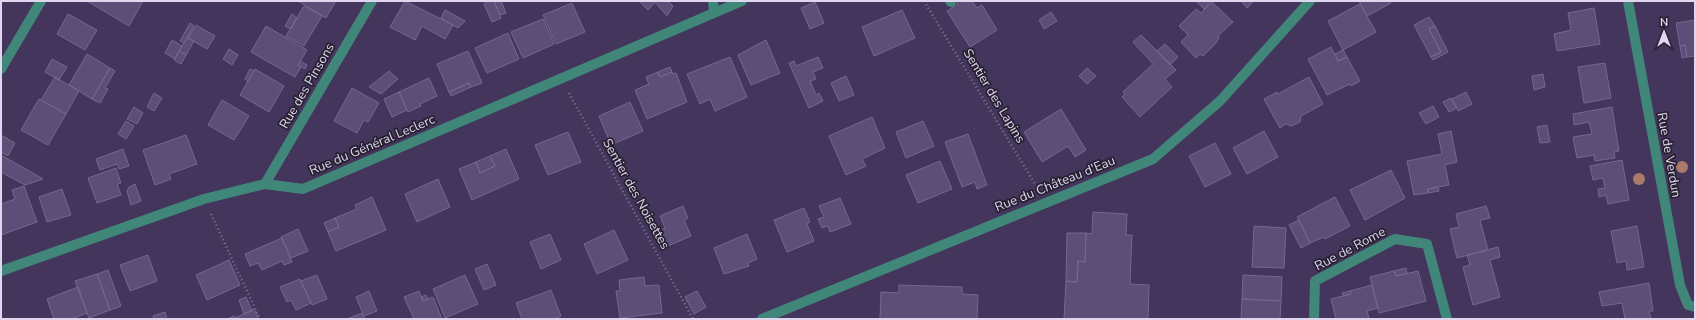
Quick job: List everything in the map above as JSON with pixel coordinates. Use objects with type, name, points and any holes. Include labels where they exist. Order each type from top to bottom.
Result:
[{"type":"street","points":[[1,69],[41,1]]},
{"type":"street","name":"Rue des Pinsons","points":[[265,184],[372,1]]},
{"type":"street","points":[[713,1],[714,12]]},
{"type":"street","name":"Rue du Général Leclerc","points":[[1,271],[204,200],[265,184],[303,189],[742,1]]},
{"type":"street","name":"Rue du Château d'Eau","points":[[762,319],[1153,158],[1220,101],[1310,1]]},
{"type":"street","name":"Rue de Verdun","points":[[1628,1],[1680,285],[1688,305],[1695,307]]},
{"type":"street","name":"Rue de Rome","points":[[1314,319],[1316,281],[1395,239],[1427,244],[1447,319]]},
{"type":"path","name":"Sentier des Lapins","points":[[924,1],[1047,202]]},
{"type":"path","name":"Sentier des Noisettes","points":[[561,79],[693,319]]},
{"type":"path","points":[[204,200],[260,319]]},
{"type":"building","points":[[87,1],[143,1],[129,26]]},
{"type":"building","points":[[298,1],[336,1],[326,18]]},
{"type":"building","points":[[405,1],[453,25],[445,39],[422,26],[415,40],[390,27]]},
{"type":"building","points":[[487,1],[494,1],[501,18],[492,22],[484,4]]},
{"type":"building","points":[[494,1],[501,1],[506,13],[500,15]]},
{"type":"building","points":[[639,1],[654,1],[655,2],[648,10]]},
{"type":"building","points":[[654,1],[668,1],[673,6],[667,16]]},
{"type":"building","points":[[956,1],[972,1],[977,8],[982,5],[997,30],[970,47],[947,11],[958,4]]},
{"type":"building","points":[[1197,1],[1211,1],[1204,9],[1197,2]]},
{"type":"building","points":[[1241,1],[1254,1],[1247,8]]},
{"type":"building","points":[[1359,1],[1390,1],[1391,3],[1367,16]]},
{"type":"building","points":[[815,2],[824,23],[810,29],[801,8]]},
{"type":"building","points":[[1212,2],[1233,22],[1218,36],[1219,38],[1216,43],[1203,56],[1200,54],[1196,58],[1181,42],[1188,35],[1179,26],[1196,9],[1201,13]]},
{"type":"building","points":[[572,3],[585,32],[556,44],[543,15]]},
{"type":"building","points":[[1360,4],[1376,32],[1343,50],[1328,21]]},
{"type":"building","points":[[304,6],[322,16],[304,46],[286,36]]},
{"type":"building","points":[[1594,8],[1600,44],[1557,51],[1554,34],[1571,30],[1568,13]]},
{"type":"building","points":[[445,10],[465,21],[458,28],[441,18]]},
{"type":"building","points":[[902,10],[915,38],[874,56],[862,27]]},
{"type":"building","points":[[1051,12],[1057,21],[1044,29],[1039,20]]},
{"type":"building","points":[[68,14],[97,30],[85,50],[57,34]]},
{"type":"building","points":[[292,14],[297,18],[291,29],[285,26]]},
{"type":"building","points":[[1429,17],[1435,26],[1429,29],[1441,52],[1431,57],[1414,25]]},
{"type":"building","points":[[543,19],[554,44],[523,58],[511,32]]},
{"type":"building","points":[[1695,20],[1695,56],[1687,57],[1685,45],[1680,46],[1676,23]]},
{"type":"building","points":[[190,23],[194,26],[184,43],[180,41]]},
{"type":"building","points":[[196,25],[215,36],[207,49],[188,38]]},
{"type":"building","points":[[266,26],[307,50],[298,65],[301,67],[295,77],[251,52]]},
{"type":"building","points":[[1435,26],[1448,52],[1433,60],[1431,57],[1441,52],[1429,29]]},
{"type":"building","points":[[508,33],[519,59],[487,73],[475,48]]},
{"type":"building","points":[[1141,35],[1176,70],[1165,79],[1172,87],[1140,117],[1122,97],[1125,94],[1123,92],[1153,64],[1133,42]]},
{"type":"building","points":[[187,38],[194,41],[186,55],[179,51]]},
{"type":"building","points":[[172,40],[182,46],[175,59],[165,53]]},
{"type":"building","points":[[766,40],[780,73],[751,85],[738,55]]},
{"type":"building","points":[[1165,44],[1178,57],[1170,65],[1157,51]]},
{"type":"building","points":[[1685,45],[1687,57],[1682,58],[1680,46]]},
{"type":"building","points":[[1331,47],[1338,61],[1347,57],[1360,81],[1327,95],[1308,59]]},
{"type":"building","points":[[229,49],[238,55],[232,65],[223,59]]},
{"type":"building","points":[[1343,50],[1347,57],[1338,61],[1335,54]]},
{"type":"building","points":[[179,51],[186,55],[181,64],[174,60]]},
{"type":"building","points":[[468,51],[482,83],[471,87],[469,83],[449,92],[437,64]]},
{"type":"building","points":[[87,54],[110,68],[92,99],[69,85]]},
{"type":"building","points":[[730,57],[747,97],[715,111],[710,99],[700,104],[687,74]]},
{"type":"building","points":[[818,57],[823,68],[813,72],[816,79],[810,81],[816,95],[819,93],[823,101],[809,108],[789,63],[794,61],[796,66]]},
{"type":"building","points":[[52,59],[67,67],[59,80],[45,72]]},
{"type":"building","points":[[300,61],[307,65],[305,69],[298,65]]},
{"type":"building","points":[[1605,63],[1611,98],[1584,103],[1578,67]]},
{"type":"building","points":[[670,67],[672,72],[660,77],[658,72]]},
{"type":"building","points":[[110,68],[115,71],[105,88],[108,89],[100,103],[92,99]]},
{"type":"building","points":[[1087,68],[1096,76],[1087,84],[1079,76]]},
{"type":"building","points":[[250,69],[254,71],[248,81],[245,79]]},
{"type":"building","points":[[255,69],[284,86],[269,112],[240,95]]},
{"type":"building","points":[[389,71],[398,79],[381,94],[369,87]]},
{"type":"building","points":[[658,72],[660,77],[672,72],[673,74],[676,73],[687,102],[647,119],[635,90],[649,84],[646,77]]},
{"type":"building","points":[[1543,74],[1545,87],[1534,90],[1532,76]]},
{"type":"building","points":[[846,76],[854,95],[839,101],[831,83]]},
{"type":"building","points":[[55,77],[79,91],[66,114],[41,100]]},
{"type":"building","points":[[1309,77],[1323,104],[1301,116],[1300,122],[1291,126],[1286,124],[1280,128],[1264,99],[1277,92],[1278,94]]},
{"type":"building","points":[[429,78],[437,96],[420,104],[421,106],[408,112],[399,92]]},
{"type":"building","points":[[469,83],[471,87],[451,96],[449,92]]},
{"type":"building","points":[[352,88],[379,103],[368,122],[364,120],[357,133],[334,121]]},
{"type":"building","points":[[399,92],[407,110],[392,117],[384,99]]},
{"type":"building","points":[[1466,92],[1472,104],[1458,111],[1452,99]]},
{"type":"building","points":[[154,93],[162,98],[154,111],[147,107]]},
{"type":"building","points":[[1451,98],[1457,108],[1449,112],[1443,102]]},
{"type":"building","points":[[39,99],[66,114],[48,145],[21,130]]},
{"type":"building","points":[[222,100],[249,116],[234,140],[208,125]]},
{"type":"building","points":[[630,102],[643,131],[611,145],[599,116]]},
{"type":"building","points":[[1433,106],[1439,117],[1426,124],[1419,113]]},
{"type":"building","points":[[134,107],[143,113],[137,124],[127,119]]},
{"type":"building","points":[[1612,107],[1619,151],[1614,152],[1615,158],[1595,161],[1594,155],[1577,158],[1573,137],[1592,134],[1589,122],[1574,125],[1573,114]]},
{"type":"building","points":[[1061,109],[1086,150],[1075,157],[1068,146],[1042,162],[1024,132]]},
{"type":"building","points":[[872,117],[885,148],[862,159],[866,166],[846,175],[829,136]]},
{"type":"building","points":[[126,121],[134,126],[126,139],[118,134]]},
{"type":"building","points":[[923,121],[934,146],[906,158],[896,132]]},
{"type":"building","points":[[1547,125],[1550,142],[1540,143],[1537,127]]},
{"type":"building","points":[[1264,131],[1278,157],[1247,174],[1233,148]]},
{"type":"building","points":[[1451,131],[1457,162],[1445,165],[1449,185],[1428,189],[1428,193],[1414,195],[1407,161],[1442,154],[1438,134]]},
{"type":"building","points":[[568,132],[581,162],[548,175],[535,145]]},
{"type":"building","points":[[968,134],[987,185],[977,189],[975,182],[962,187],[945,142]]},
{"type":"building","points":[[1,135],[15,143],[8,156],[1,152]]},
{"type":"building","points":[[186,135],[197,164],[169,174],[171,179],[155,185],[143,150]]},
{"type":"building","points":[[1215,143],[1231,174],[1205,187],[1189,156]]},
{"type":"building","points":[[123,149],[129,166],[119,169],[117,164],[100,170],[96,159]]},
{"type":"building","points":[[506,149],[519,179],[472,200],[459,169],[476,162],[480,173],[495,166],[490,156]]},
{"type":"building","points":[[1,155],[43,179],[25,185],[1,172]]},
{"type":"building","points":[[490,156],[495,166],[480,173],[476,162]]},
{"type":"building","points":[[1622,160],[1629,200],[1608,204],[1606,195],[1599,197],[1598,189],[1605,188],[1603,178],[1593,180],[1590,166]]},
{"type":"building","points":[[940,161],[952,189],[918,203],[906,175]]},
{"type":"building","points":[[116,168],[121,183],[117,184],[121,195],[97,203],[88,178]]},
{"type":"building","points":[[1391,170],[1405,198],[1365,220],[1350,190]]},
{"type":"building","points":[[438,179],[450,207],[417,222],[405,194]]},
{"type":"building","points":[[135,184],[141,201],[131,205],[127,191],[129,187]]},
{"type":"building","points":[[24,186],[37,222],[1,235],[1,204],[15,199],[12,190]]},
{"type":"building","points":[[1438,187],[1439,191],[1428,193],[1428,189]]},
{"type":"building","points":[[62,189],[71,215],[47,222],[39,197]]},
{"type":"building","points":[[372,197],[386,230],[336,251],[328,232],[339,227],[335,218],[357,209],[355,205]]},
{"type":"building","points":[[1335,197],[1350,226],[1325,239],[1324,237],[1310,243],[1297,217]]},
{"type":"building","points":[[840,198],[851,224],[830,232],[828,226],[822,228],[818,219],[824,217],[819,206]]},
{"type":"building","points":[[683,206],[688,218],[684,220],[691,236],[661,249],[654,234],[665,228],[660,216]]},
{"type":"building","points":[[1486,206],[1490,218],[1480,220],[1488,250],[1457,258],[1450,229],[1459,227],[1456,214]]},
{"type":"building","points":[[804,208],[810,222],[807,224],[814,241],[787,252],[774,220]]},
{"type":"building","points":[[1093,212],[1127,214],[1126,235],[1132,235],[1130,284],[1149,285],[1148,319],[1064,319],[1066,281],[1077,282],[1078,261],[1085,262],[1086,233],[1092,234]]},
{"type":"building","points":[[335,218],[339,227],[328,232],[324,223]]},
{"type":"building","points":[[1299,220],[1310,243],[1301,248],[1289,225]]},
{"type":"building","points":[[1254,226],[1286,228],[1284,268],[1252,267]]},
{"type":"building","points":[[1637,226],[1644,267],[1627,270],[1626,261],[1617,263],[1611,231]]},
{"type":"building","points":[[298,229],[308,251],[291,258],[281,237]]},
{"type":"building","points":[[614,230],[628,260],[597,274],[584,244]]},
{"type":"building","points":[[1067,233],[1086,233],[1085,262],[1078,261],[1077,282],[1066,281]]},
{"type":"building","points":[[550,234],[561,260],[541,269],[530,242]]},
{"type":"building","points":[[747,234],[757,259],[748,263],[749,266],[724,274],[714,248]]},
{"type":"building","points":[[282,238],[292,262],[284,265],[282,261],[262,270],[258,263],[250,266],[245,254]]},
{"type":"building","points":[[1498,247],[1500,257],[1490,260],[1500,297],[1473,305],[1463,267],[1470,265],[1467,255]]},
{"type":"building","points":[[148,255],[157,281],[130,291],[120,265]]},
{"type":"building","points":[[229,260],[240,285],[207,300],[196,275]]},
{"type":"building","points":[[487,264],[496,285],[484,290],[475,269]]},
{"type":"building","points":[[1406,268],[1407,273],[1396,276],[1394,271]]},
{"type":"building","points":[[108,270],[121,306],[110,310],[97,274]]},
{"type":"building","points":[[1394,271],[1396,276],[1418,271],[1426,301],[1379,313],[1370,277]]},
{"type":"building","points":[[97,274],[110,310],[89,318],[75,281]]},
{"type":"building","points":[[317,275],[327,299],[312,305],[301,281]]},
{"type":"building","points":[[465,275],[478,304],[445,318],[433,289]]},
{"type":"building","points":[[1243,275],[1282,277],[1281,301],[1242,299]]},
{"type":"building","points":[[644,277],[645,286],[659,285],[662,313],[620,318],[616,291],[620,291],[619,280]]},
{"type":"building","points":[[300,279],[311,303],[296,310],[291,300],[287,302],[280,287]]},
{"type":"building","points":[[1649,283],[1653,311],[1649,311],[1651,319],[1625,319],[1622,303],[1602,306],[1599,292]]},
{"type":"building","points":[[899,285],[962,287],[962,294],[978,295],[977,319],[880,319],[881,292],[899,293]]},
{"type":"building","points":[[1372,285],[1378,308],[1367,311],[1369,318],[1336,319],[1331,299],[1351,294],[1350,291]]},
{"type":"building","points":[[78,287],[87,313],[71,319],[54,319],[47,299]]},
{"type":"building","points":[[551,290],[561,316],[554,319],[522,319],[516,303]]},
{"type":"building","points":[[369,291],[377,311],[364,316],[356,297]]},
{"type":"building","points":[[419,291],[423,301],[433,297],[442,319],[414,319],[404,297]]},
{"type":"building","points":[[697,291],[706,307],[694,314],[685,297]]},
{"type":"building","points":[[1350,291],[1351,294],[1343,296],[1342,293]]},
{"type":"building","points":[[426,295],[428,299],[423,301],[421,297]]},
{"type":"building","points":[[246,297],[252,311],[244,314],[239,300]]},
{"type":"building","points":[[1242,299],[1281,301],[1280,319],[1241,319]]},
{"type":"building","points":[[254,309],[259,319],[227,319],[234,316],[235,318]]},
{"type":"building","points":[[165,312],[167,319],[154,319],[153,316]]},
{"type":"building","points":[[362,313],[365,319],[347,319]]}]
